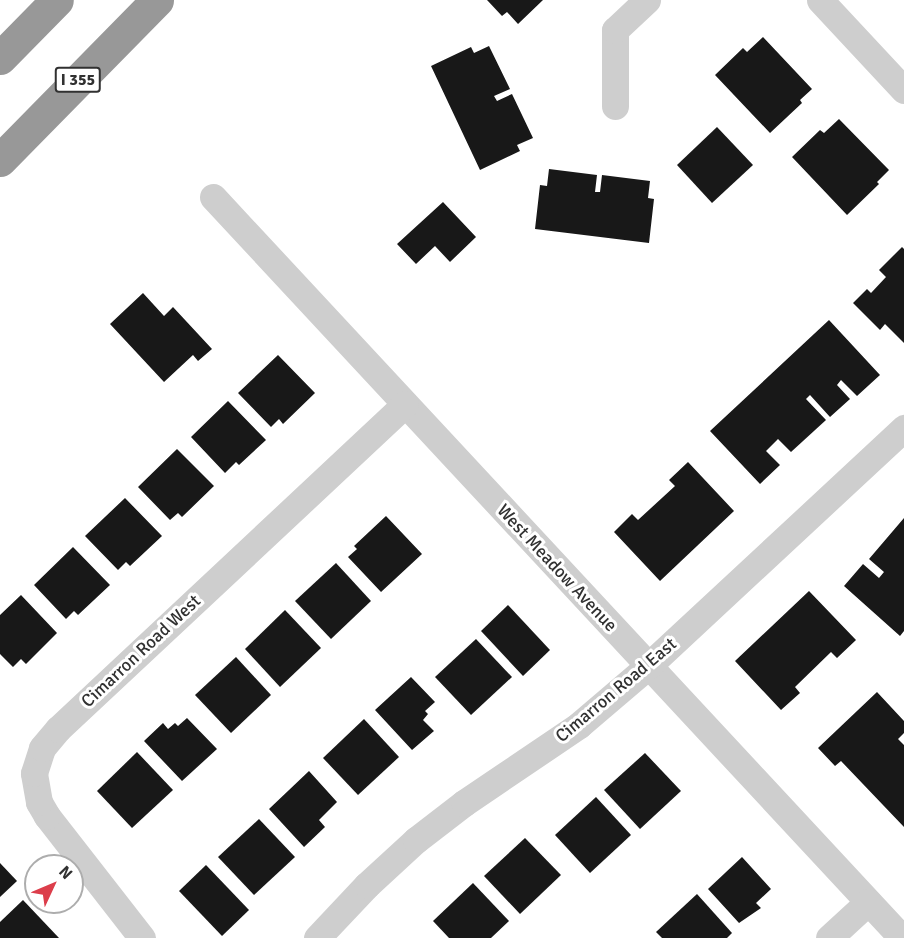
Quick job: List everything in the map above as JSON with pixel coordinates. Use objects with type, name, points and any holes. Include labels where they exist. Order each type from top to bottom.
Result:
[{"type":"highway","points":[[0,58],[57,0]]},
{"type":"highway","name":"I 355","points":[[0,160],[157,0]]},
{"type":"street","points":[[615,105],[615,30],[647,0]]},
{"type":"street","points":[[820,0],[904,90]]},
{"type":"street","name":"West Meadow Avenue","points":[[213,197],[902,938]]},
{"type":"street","name":"Cimarron Road West","points":[[141,937],[47,816],[39,802],[34,773],[42,748],[57,729],[405,404]]},
{"type":"street","name":"Cimarron Road East","points":[[317,938],[367,885],[416,840],[464,803],[579,725],[648,666],[904,428]]},
{"type":"street","points":[[829,938],[868,902]]},
{"type":"building","points":[[487,0],[543,0],[518,24],[507,12],[502,16]]},
{"type":"building","points":[[763,37],[812,89],[800,100],[802,103],[770,133],[715,75],[743,48],[747,52]]},
{"type":"building","points":[[489,46],[510,89],[494,96],[497,101],[512,94],[533,138],[517,145],[520,151],[480,170],[431,66],[471,47],[474,53]]},
{"type":"building","points":[[839,119],[889,170],[877,182],[879,184],[847,215],[792,157],[820,130],[824,133]]},
{"type":"building","points":[[717,127],[753,165],[712,203],[677,165]]},
{"type":"building","points":[[549,169],[597,175],[595,192],[600,192],[602,175],[650,181],[648,198],[654,199],[649,243],[535,229],[540,185],[547,186]]},
{"type":"building","points":[[443,202],[476,237],[450,262],[435,246],[416,264],[397,244]]},
{"type":"building","points":[[902,247],[904,249],[904,343],[885,324],[880,330],[853,303],[867,289],[871,293],[886,277],[879,270]]},
{"type":"building","points":[[143,293],[164,316],[173,307],[212,349],[198,361],[193,355],[164,382],[110,324]]},
{"type":"building","points":[[829,320],[880,375],[857,396],[841,380],[837,385],[850,399],[830,417],[810,395],[806,399],[826,420],[791,452],[778,439],[766,451],[780,465],[760,484],[710,431]]},
{"type":"building","points":[[278,355],[315,393],[283,424],[279,419],[271,427],[238,393]]},
{"type":"building","points":[[228,401],[266,440],[239,465],[236,462],[225,473],[191,437]]},
{"type":"building","points":[[177,449],[214,486],[182,517],[178,513],[170,520],[138,487]]},
{"type":"building","points":[[688,462],[734,511],[660,581],[614,532],[632,514],[638,520],[675,486],[669,480]]},
{"type":"building","points":[[125,498],[162,536],[130,566],[126,562],[118,570],[85,536]]},
{"type":"building","points":[[386,516],[422,554],[381,592],[348,557],[357,549],[354,546]]},
{"type":"building","points":[[904,518],[904,631],[900,636],[844,586],[863,564],[879,578],[884,572],[869,559]]},
{"type":"building","points":[[73,547],[110,585],[78,615],[74,611],[66,619],[34,585]]},
{"type":"building","points":[[336,563],[371,601],[331,639],[295,601]]},
{"type":"building","points":[[809,591],[856,640],[837,658],[831,652],[795,687],[800,693],[781,710],[735,661]]},
{"type":"building","points":[[21,595],[57,633],[26,664],[21,659],[13,667],[0,654],[0,615]]},
{"type":"building","points":[[508,605],[550,650],[523,676],[481,631]]},
{"type":"building","points":[[285,610],[321,648],[280,687],[245,649]]},
{"type":"building","points":[[476,639],[512,677],[471,715],[435,677]]},
{"type":"building","points":[[236,657],[271,695],[231,733],[195,695]]},
{"type":"building","points":[[411,677],[435,702],[425,711],[428,714],[423,720],[434,731],[412,750],[375,710]]},
{"type":"building","points":[[877,692],[904,721],[904,733],[898,739],[904,745],[904,827],[841,761],[835,766],[818,748]]},
{"type":"building","points":[[187,718],[217,749],[182,781],[144,741],[163,723],[168,729],[175,723],[178,726]]},
{"type":"building","points":[[364,719],[399,757],[358,795],[323,758]]},
{"type":"building","points":[[137,752],[173,790],[132,828],[97,791]]},
{"type":"building","points":[[645,753],[681,791],[640,829],[604,790]]},
{"type":"building","points":[[309,771],[337,802],[319,820],[325,827],[304,847],[269,809]]},
{"type":"building","points":[[596,797],[631,835],[590,873],[555,835]]},
{"type":"building","points":[[259,819],[295,857],[254,895],[218,857]]},
{"type":"building","points":[[525,838],[561,875],[520,914],[484,876]]},
{"type":"building","points":[[742,857],[771,889],[756,903],[761,908],[739,923],[708,889]]},
{"type":"building","points":[[0,863],[17,881],[0,897]]},
{"type":"building","points":[[206,865],[249,910],[222,936],[179,891]]},
{"type":"building","points":[[473,883],[509,921],[491,938],[449,938],[433,921]]},
{"type":"building","points":[[697,894],[732,933],[727,938],[662,938],[656,932]]},
{"type":"building","points":[[23,900],[24,914],[36,914],[59,938],[0,938],[0,922]]}]
